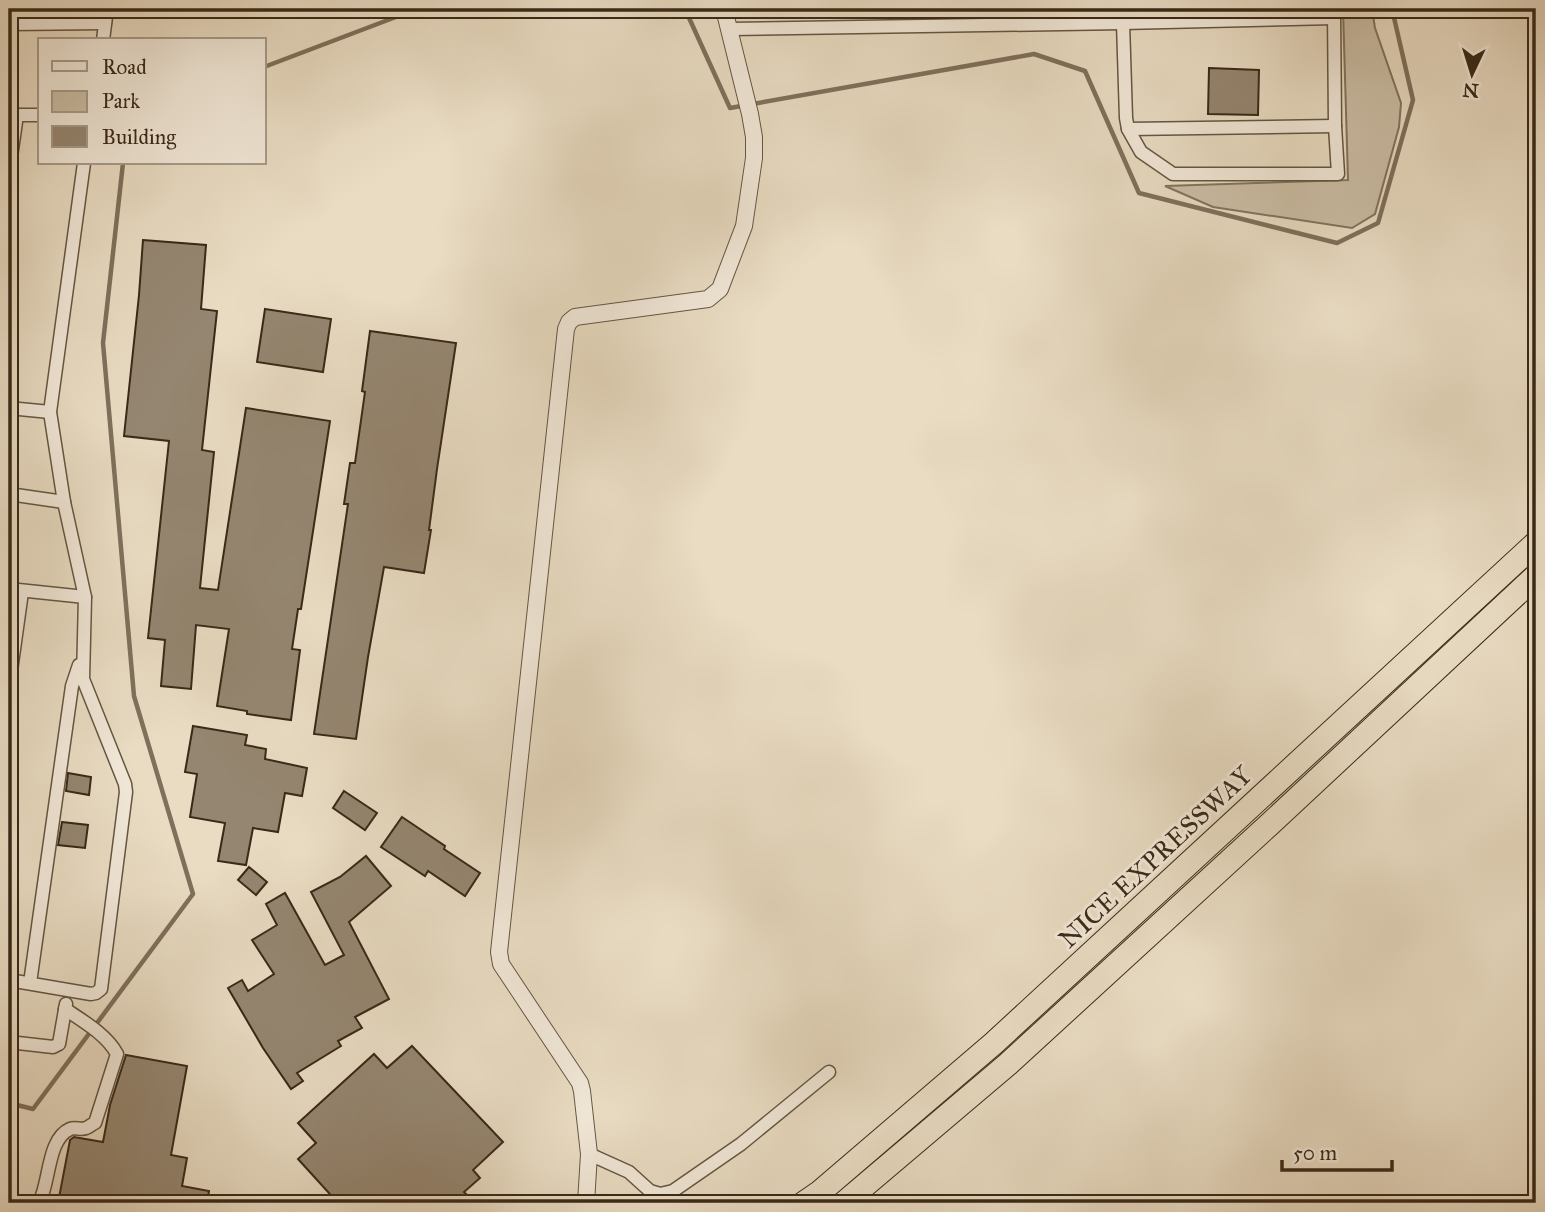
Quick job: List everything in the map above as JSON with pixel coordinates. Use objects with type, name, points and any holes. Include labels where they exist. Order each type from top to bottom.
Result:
[{"type":"highway","name":"NICE EXPRESSWAY","points":[[804,1203],[994,1044],[1536,543]]},
{"type":"highway","name":"NICE EXPRESSWAY","points":[[844,1203],[1008,1064],[1536,576]]},
{"type":"street","points":[[103,38],[107,9]]},
{"type":"street","points":[[586,1203],[589,1154],[580,1083],[501,964],[499,952],[566,329],[575,317],[708,299],[718,292],[745,221],[754,158],[750,114],[724,9]]},
{"type":"street","points":[[730,29],[1123,23],[1334,14],[1338,174],[1173,174],[1141,152],[1128,129],[1125,114],[1123,23]]},
{"type":"street","points":[[9,24],[105,23]]},
{"type":"street","points":[[9,171],[13,115],[38,115]]},
{"type":"street","points":[[1128,129],[1335,126]]},
{"type":"street","points":[[9,980],[91,994],[101,989],[126,792],[84,682],[85,597],[64,502],[50,412],[85,164]]},
{"type":"street","points":[[9,408],[50,412]]},
{"type":"street","points":[[9,494],[64,502]]},
{"type":"street","points":[[9,589],[85,597]]},
{"type":"street","points":[[9,685],[22,592]]},
{"type":"street","points":[[30,984],[72,686],[83,654]]},
{"type":"street","points":[[9,1042],[57,1046],[69,990]]},
{"type":"street","points":[[39,1203],[58,1137],[72,1128],[85,1129],[95,1123],[117,1054],[100,1035],[65,1009]]},
{"type":"street","points":[[589,1154],[629,1172],[650,1191],[660,1194],[673,1191],[741,1144],[830,1072]]},
{"type":"green space","points":[[1343,9],[1372,9],[1375,28],[1401,103],[1399,127],[1375,214],[1352,228],[1213,207],[1165,186],[1348,180]]},
{"type":"building","points":[[1209,68],[1259,70],[1258,115],[1208,114]]},
{"type":"building","points":[[143,240],[206,245],[201,309],[217,311],[202,450],[214,452],[200,588],[218,590],[246,408],[330,421],[301,609],[298,609],[292,649],[300,650],[291,720],[247,714],[247,711],[217,706],[229,629],[196,625],[191,689],[161,686],[165,640],[148,638],[169,441],[124,436]]},
{"type":"building","points":[[265,309],[331,319],[323,372],[257,362]]},
{"type":"building","points":[[370,331],[456,343],[424,573],[384,567],[356,739],[314,734],[348,504],[344,504],[350,463],[355,463],[365,392],[362,391]]},
{"type":"building","points":[[193,726],[247,735],[245,745],[266,749],[265,759],[307,768],[302,796],[285,793],[278,832],[253,828],[246,865],[218,861],[225,823],[190,817],[197,774],[185,772]]},
{"type":"building","points":[[68,773],[91,777],[89,795],[66,791]]},
{"type":"building","points":[[344,791],[377,813],[365,830],[333,808]]},
{"type":"building","points":[[402,817],[480,873],[465,896],[428,871],[425,876],[381,847]]},
{"type":"building","points":[[62,822],[88,825],[85,848],[58,845]]},
{"type":"building","points":[[366,856],[391,886],[349,922],[389,999],[355,1017],[362,1028],[338,1041],[341,1046],[297,1073],[303,1081],[291,1089],[228,988],[242,980],[248,991],[274,974],[252,940],[277,925],[266,904],[285,893],[325,965],[344,955],[311,892],[340,877]]},
{"type":"building","points":[[249,867],[267,882],[256,895],[238,880]]},
{"type":"building","points":[[412,1046],[503,1142],[473,1170],[480,1178],[464,1192],[475,1203],[338,1203],[298,1159],[316,1143],[298,1123],[374,1054],[387,1068]]},
{"type":"building","points":[[126,1055],[187,1066],[171,1155],[187,1158],[182,1186],[209,1191],[207,1203],[58,1203],[70,1140],[74,1137],[103,1142],[110,1105]]},
{"type":"waterway","points":[[266,66],[417,9]]},
{"type":"waterway","points":[[685,9],[730,108],[1034,54],[1085,71],[1139,193],[1337,243],[1378,223],[1413,100],[1392,9]]},
{"type":"waterway","points":[[1534,9],[1536,16]]},
{"type":"waterway","points":[[9,1103],[33,1109],[193,894],[134,696],[103,343],[123,164]]}]
